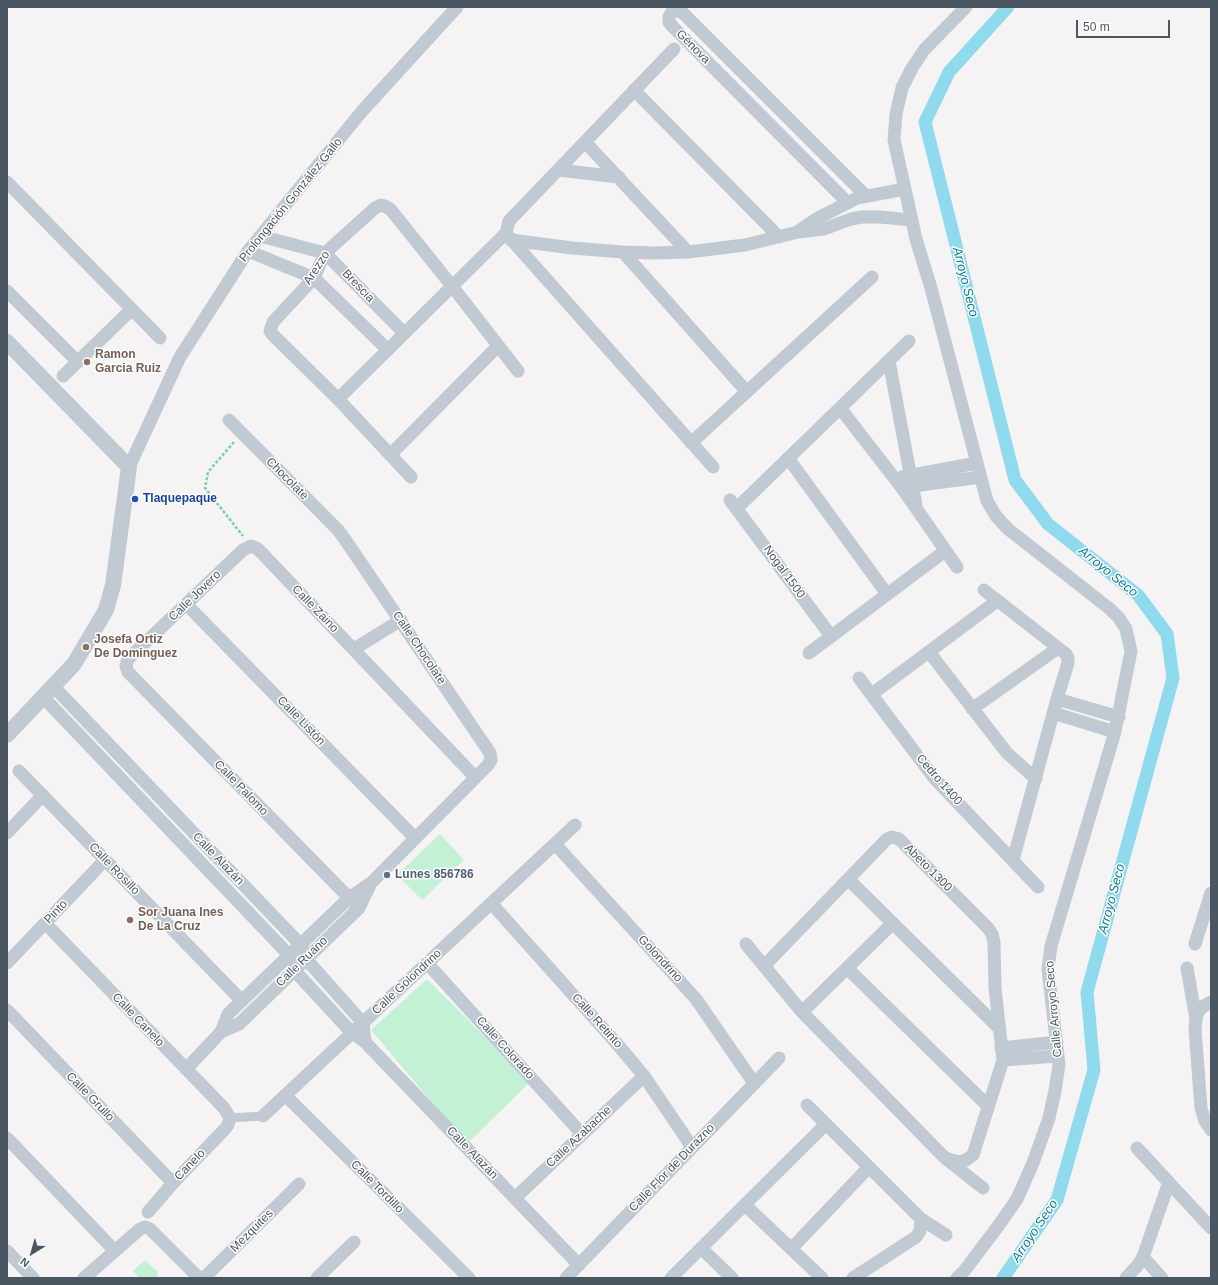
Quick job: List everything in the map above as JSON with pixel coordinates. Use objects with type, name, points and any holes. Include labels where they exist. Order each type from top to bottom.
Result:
[{"type":"street","name":"Prolongación González Gallo","points":[[7,735],[74,664],[106,610],[113,585],[129,467],[180,357],[248,251],[363,110],[457,7]]},
{"type":"street","points":[[905,482],[981,477],[931,288],[911,220],[894,140],[896,114],[902,88],[912,68],[924,50],[966,7]]},
{"type":"street","name":"Génova","points":[[848,203],[669,22],[671,13],[680,11],[866,196]]},
{"type":"street","points":[[689,42],[701,31]]},
{"type":"street","points":[[674,49],[509,221],[508,237],[713,467]]},
{"type":"street","points":[[634,90],[779,237]]},
{"type":"street","points":[[768,122],[780,110]]},
{"type":"street","points":[[585,142],[688,252]]},
{"type":"street","points":[[558,170],[619,177]]},
{"type":"street","points":[[7,182],[160,338]]},
{"type":"street","points":[[798,232],[818,218],[857,198],[905,189]]},
{"type":"street","name":"Arezzo","points":[[411,477],[338,399],[270,331],[273,322],[314,278],[326,253],[375,208],[381,205],[391,210],[518,371]]},
{"type":"street","points":[[508,237],[572,248],[623,252],[688,252],[745,245],[798,232],[824,229],[862,217],[911,220]]},
{"type":"street","points":[[260,236],[326,253]]},
{"type":"street","points":[[338,399],[452,286],[508,237]]},
{"type":"street","name":"Brescia","points":[[248,251],[314,278],[388,350]]},
{"type":"street","points":[[623,252],[747,392]]},
{"type":"street","name":"Brescia","points":[[326,253],[404,333]]},
{"type":"street","points":[[691,443],[872,277]]},
{"type":"street","points":[[7,291],[78,362]]},
{"type":"street","points":[[63,376],[132,309]]},
{"type":"street","name":"Nogal 1500","points":[[831,636],[734,504],[788,458],[909,341]]},
{"type":"street","points":[[7,342],[129,467]]},
{"type":"street","points":[[390,455],[498,346]]},
{"type":"street","points":[[889,361],[905,482],[917,510],[957,568]]},
{"type":"street","points":[[840,408],[905,482]]},
{"type":"street","name":"Chocolate","points":[[229,420],[338,530],[344,538]]},
{"type":"street","points":[[788,458],[888,594]]},
{"type":"street","points":[[905,482],[977,463]]},
{"type":"street","name":"Calle Arroyo Seco","points":[[957,1278],[978,1254],[1017,1199],[1033,1163],[1049,1118],[1059,1065],[1048,969],[1051,946],[1115,732],[1131,650],[1126,629],[1119,618],[1110,609],[1008,528],[996,516],[987,501],[981,477]]},
{"type":"street","name":"Calle Chocolate","points":[[344,538],[490,753],[491,760]]},
{"type":"street","name":"Calle Jovero","points":[[126,666],[128,659],[243,550],[251,546]]},
{"type":"street","name":"Calle Zaino","points":[[251,546],[258,549],[475,777]]},
{"type":"street","points":[[809,653],[945,551]]},
{"type":"street","points":[[984,590],[1066,654],[1068,658],[1068,663],[1013,860]]},
{"type":"street","points":[[872,694],[998,601]]},
{"type":"street","name":"Calle Listón","points":[[186,604],[416,838]]},
{"type":"street","points":[[354,649],[401,620]]},
{"type":"street","points":[[972,709],[1058,648]]},
{"type":"street","points":[[929,652],[1007,753],[1036,779]]},
{"type":"street","name":"Calle Palomo","points":[[126,666],[128,672],[358,908]]},
{"type":"street","name":"Cedro 1400","points":[[860,678],[935,778],[1038,887]]},
{"type":"street","name":"Calle Alazán","points":[[48,691],[300,945],[306,959],[363,1023]]},
{"type":"street","name":"Calle Alazán","points":[[48,691],[289,955],[294,970],[352,1033],[365,1042],[579,1265]]},
{"type":"street","points":[[1057,700],[1119,717]]},
{"type":"street","points":[[1053,713],[1115,732]]},
{"type":"street","name":"Calle Ruano","points":[[186,1069],[221,1032],[228,1014],[349,898],[372,882],[488,765],[491,760]]},
{"type":"street","name":"Calle Rosillo","points":[[20,771],[242,1001]]},
{"type":"street","points":[[7,833],[43,795]]},
{"type":"street","name":"Calle Golondrino","points":[[230,1118],[263,1116],[575,825]]},
{"type":"street","name":"Abeto 1300","points":[[764,966],[887,839],[892,837],[899,839],[988,928],[992,934],[994,942],[995,988],[1002,1054],[973,1155],[966,1160],[958,1162],[945,1158]]},
{"type":"street","name":"Golondrino","points":[[555,844],[696,998],[754,1083]]},
{"type":"street","name":"Pinto","points":[[7,963],[105,860]]},
{"type":"street","points":[[848,879],[999,1028]]},
{"type":"street","name":"Calle Ruano","points":[[221,1032],[239,1024],[358,908],[372,882]]},
{"type":"street","points":[[1195,944],[1211,893]]},
{"type":"street","name":"Calle Retinto","points":[[491,903],[613,1039],[644,1076],[692,1147]]},
{"type":"street","name":"Calle Canelo","points":[[45,923],[224,1108],[230,1118]]},
{"type":"street","points":[[802,1012],[893,923]]},
{"type":"street","points":[[1202,925],[1211,935]]},
{"type":"street","points":[[746,944],[802,1012],[945,1158],[983,1188]]},
{"type":"street","name":"Calle Colorado","points":[[427,963],[582,1134]]},
{"type":"street","points":[[847,968],[988,1106]]},
{"type":"street","points":[[1187,968],[1196,1019]]},
{"type":"street","points":[[1211,1002],[1198,1012],[1195,1028],[1201,1108],[1205,1121],[1211,1130]]},
{"type":"street","name":"Calle Grullo","points":[[7,1010],[173,1183]]},
{"type":"street","points":[[363,1023],[365,1042]]},
{"type":"street","points":[[1002,1054],[1057,1042]]},
{"type":"street","points":[[1002,1054],[1058,1056]]},
{"type":"street","name":"Calle Flor de Durazno","points":[[566,1278],[779,1058]]},
{"type":"street","name":"Calle Azabache","points":[[515,1198],[644,1076]]},
{"type":"street","name":"Calle Tordillo","points":[[285,1095],[469,1278]]},
{"type":"street","points":[[807,1104],[922,1219],[946,1235]]},
{"type":"street","name":"Canelo","points":[[148,1212],[173,1183],[224,1130],[230,1118]]},
{"type":"street","points":[[671,1278],[826,1124]]},
{"type":"street","points":[[7,1138],[115,1251]]},
{"type":"street","points":[[1138,1148],[1211,1228]]},
{"type":"street","points":[[791,1249],[869,1167]]},
{"type":"street","points":[[1126,1278],[1143,1257],[1169,1182]]},
{"type":"street","name":"Mezquites","points":[[204,1278],[299,1184]]},
{"type":"street","points":[[745,1205],[822,1278]]},
{"type":"street","points":[[853,1278],[916,1237],[920,1231],[922,1219]]},
{"type":"street","points":[[85,1278],[140,1229],[145,1227],[150,1229],[199,1278]]},
{"type":"street","points":[[317,1278],[354,1242]]},
{"type":"street","points":[[701,1248],[732,1278]]},
{"type":"street","points":[[7,1251],[32,1278]]},
{"type":"street","points":[[1143,1257],[1162,1278]]},
{"type":"path","points":[[242,433],[208,472],[205,488],[251,546]]},
{"type":"green space","points":[[440,834],[464,860],[422,900],[397,875]]},
{"type":"green space","points":[[427,979],[530,1082],[467,1144],[371,1030]]},
{"type":"green space","points":[[145,1260],[158,1272],[157,1278],[140,1278],[133,1271]]},
{"type":"waterway","name":"Arroyo Seco","points":[[1003,1278],[1057,1200],[1094,1070],[1087,992],[1173,678],[1167,634],[1138,595],[1048,524],[1015,480],[925,122],[949,72],[1008,7]]},
{"type":"place","name":"Ramon Garcia Ruiz","points":[[87,362]]},
{"type":"place","name":"Tlaquepaque","points":[[135,499]]},
{"type":"place","name":"Josefa Ortiz De Dominguez","points":[[86,647]]},
{"type":"place","name":"Lunes 856786","points":[[387,875]]},
{"type":"place","name":"Sor Juana Ines De La Cruz","points":[[130,920]]}]
